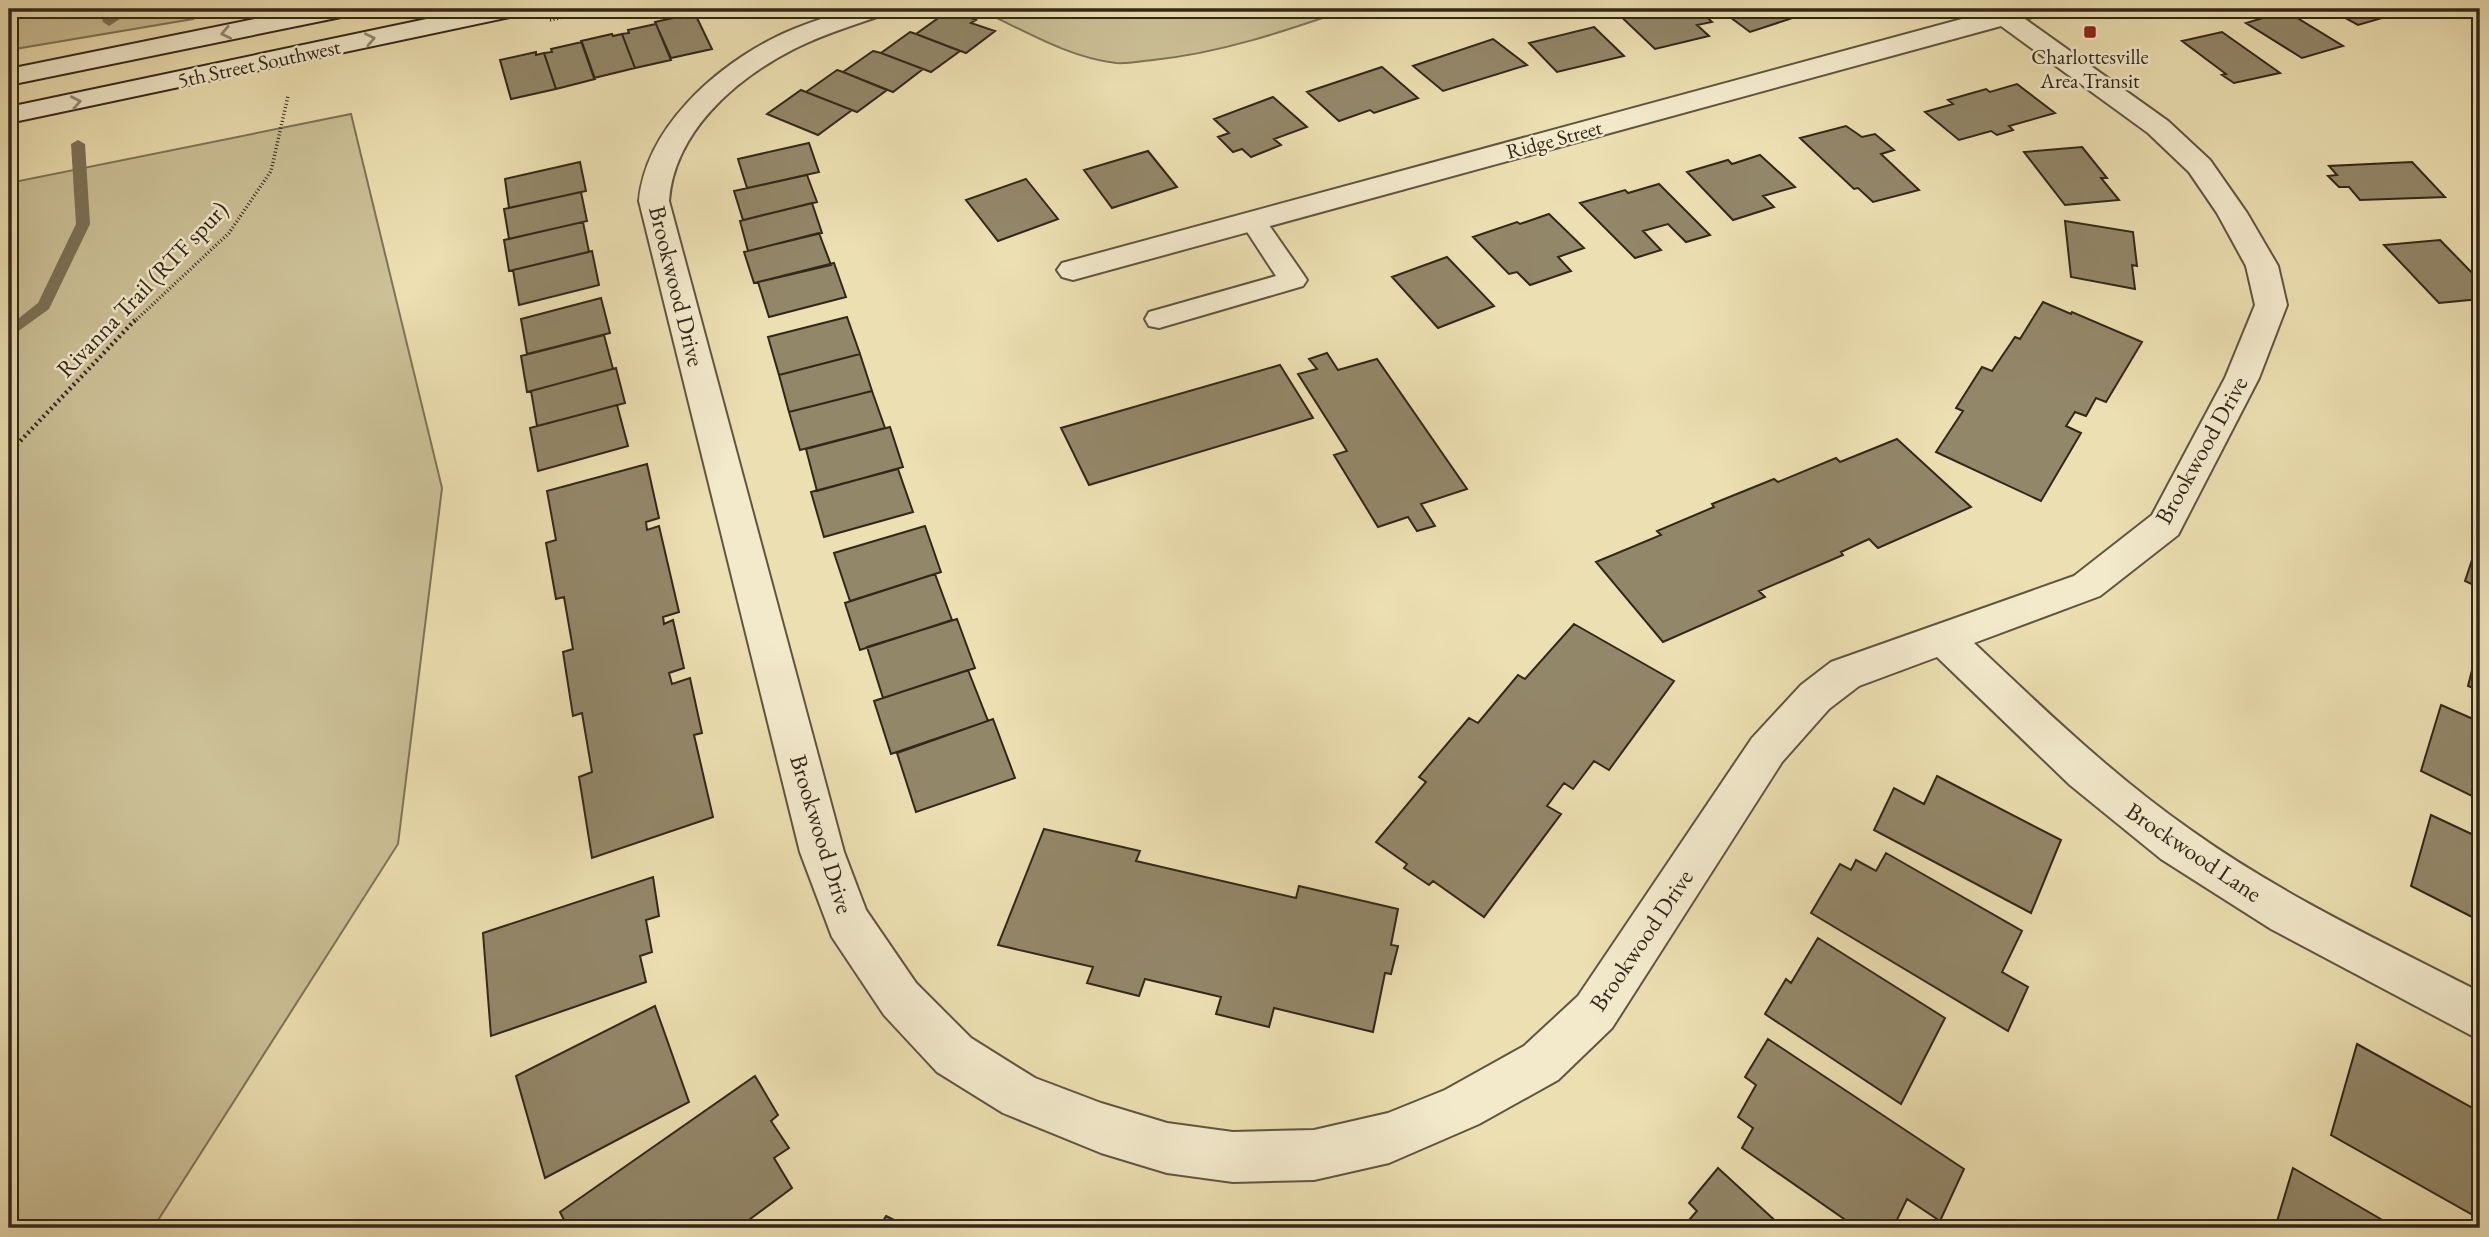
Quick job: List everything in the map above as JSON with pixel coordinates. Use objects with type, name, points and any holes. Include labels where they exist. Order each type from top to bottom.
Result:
[{"type":"street","name":"5th Street Southwest","points":[[9,76],[341,9]]},
{"type":"street","name":"5th Street Southwest","points":[[9,115],[510,9]]},
{"type":"street","name":"Brookwood Drive","points":[[876,9],[787,42],[719,87],[697,110],[667,153],[657,173],[654,201],[822,852],[848,922],[900,999],[954,1055],[1020,1096],[1101,1128],[1167,1148],[1233,1157],[1314,1155],[1389,1138],[1462,1107],[1541,1063],[1595,1012],[1768,750],[1815,697],[1845,674],[2087,586],[2165,525],[2242,378],[2271,304],[2262,266],[2232,213],[2200,166],[2158,127],[2020,12]]},
{"type":"street","name":"Ridge Street","points":[[1073,270],[2020,12]]},
{"type":"street","name":"Brockwood Lane","points":[[1943,638],[2076,765],[2175,845],[2239,887],[2480,1017]]},
{"type":"lane","points":[[1159,319],[1293,281],[1253,221]]},
{"type":"path","name":"Rivanna Trail (RTF spur)","points":[[9,453],[126,329],[229,233],[271,171],[297,55]]},
{"type":"shaded area","points":[[9,9],[207,9],[193,19],[9,50]]},
{"type":"shaded area","points":[[978,9],[1349,9],[1228,47],[1178,57],[1121,63],[1098,60],[1062,49]]},
{"type":"shaded area","points":[[351,114],[442,488],[398,844],[153,1228],[9,1228],[9,183]]},
{"type":"building","points":[[1613,9],[1698,9],[1712,22],[1697,25],[1709,36],[1655,49]]},
{"type":"building","points":[[1719,9],[1820,9],[1750,32]]},
{"type":"building","points":[[1835,9],[1857,9],[1864,13],[1848,18]]},
{"type":"building","points":[[2329,9],[2413,9],[2358,25]]},
{"type":"building","points":[[953,11],[976,20],[971,23],[995,31],[966,53],[916,34],[944,14]]},
{"type":"building","points":[[2286,11],[2343,46],[2302,58],[2246,23]]},
{"type":"building","points":[[687,15],[688,18],[696,16],[712,49],[671,58],[655,22]]},
{"type":"building","points":[[656,24],[671,60],[635,68],[622,34],[629,33],[628,30]]},
{"type":"building","points":[[1594,27],[1624,56],[1557,72],[1529,43]]},
{"type":"building","points":[[910,32],[960,51],[931,72],[881,53]]},
{"type":"building","points":[[2222,32],[2280,73],[2234,83],[2182,41]]},
{"type":"building","points":[[622,34],[635,68],[594,78],[581,41]]},
{"type":"building","points":[[1493,39],[1527,65],[1443,91],[1413,66]]},
{"type":"building","points":[[582,42],[595,79],[556,89],[544,53]]},
{"type":"building","points":[[873,51],[923,69],[893,92],[843,72]]},
{"type":"building","points":[[536,52],[536,55],[544,53],[556,89],[511,99],[500,60]]},
{"type":"building","points":[[1382,67],[1418,98],[1374,113],[1370,110],[1339,121],[1307,92]]},
{"type":"building","points":[[837,70],[887,90],[857,112],[806,92]]},
{"type":"building","points":[[2017,84],[2055,113],[2009,126],[2013,130],[1997,135],[1991,131],[1959,140],[1925,112],[1953,104],[1948,100],[1986,89],[1990,92]]},
{"type":"building","points":[[801,90],[852,110],[818,135],[767,114]]},
{"type":"building","points":[[1273,97],[1307,127],[1274,139],[1281,145],[1251,157],[1242,149],[1233,152],[1218,137],[1229,133],[1214,119]]},
{"type":"building","points":[[1846,126],[1862,137],[1875,134],[1894,150],[1881,154],[1919,190],[1873,202],[1858,188],[1854,189],[1800,138]]},
{"type":"building","points":[[809,143],[819,172],[747,188],[738,159]]},
{"type":"building","points":[[2082,147],[2107,178],[2101,178],[2119,200],[2065,205],[2024,152]]},
{"type":"building","points":[[1148,151],[1177,187],[1112,208],[1084,170]]},
{"type":"building","points":[[1760,155],[1795,187],[1763,196],[1774,207],[1733,220],[1687,172],[1728,160],[1732,164]]},
{"type":"building","points":[[580,162],[586,191],[509,208],[505,179]]},
{"type":"building","points":[[2412,162],[2445,197],[2360,200],[2349,187],[2339,187],[2328,176],[2337,175],[2329,166]]},
{"type":"building","points":[[807,175],[817,202],[743,220],[734,191]]},
{"type":"building","points":[[1026,179],[1058,219],[998,241],[966,200]]},
{"type":"building","points":[[1659,184],[1710,235],[1686,242],[1668,224],[1643,231],[1661,250],[1635,258],[1580,203],[1625,190],[1628,193]]},
{"type":"building","points":[[581,192],[587,221],[509,239],[504,209]]},
{"type":"building","points":[[812,203],[822,233],[748,251],[740,221]]},
{"type":"building","points":[[1549,214],[1584,248],[1558,257],[1571,271],[1530,285],[1517,272],[1509,274],[1473,237],[1517,222],[1520,224]]},
{"type":"building","points":[[2065,221],[2133,232],[2137,266],[2132,265],[2135,289],[2071,277]]},
{"type":"building","points":[[583,222],[589,252],[509,271],[504,240]]},
{"type":"building","points":[[819,233],[831,265],[754,283],[744,252]]},
{"type":"building","points":[[2440,240],[2480,281],[2480,299],[2439,303],[2384,245]]},
{"type":"building","points":[[592,251],[599,285],[519,305],[513,270]]},
{"type":"building","points":[[1447,257],[1494,306],[1438,328],[1392,277]]},
{"type":"building","points":[[834,263],[846,297],[769,317],[758,282]]},
{"type":"building","points":[[601,298],[610,333],[527,354],[521,319]]},
{"type":"building","points":[[2043,302],[2142,342],[2106,402],[2096,398],[2086,416],[2075,412],[2066,426],[2081,433],[2041,501],[1936,452],[1963,411],[1956,408],[1982,367],[1992,371],[2015,337],[2020,339]]},
{"type":"building","points":[[847,317],[860,354],[779,375],[768,337]]},
{"type":"building","points":[[604,335],[613,369],[527,392],[521,356]]},
{"type":"building","points":[[1327,353],[1338,370],[1377,359],[1467,489],[1421,504],[1435,526],[1417,531],[1408,517],[1378,527],[1334,455],[1347,451],[1298,374],[1317,369],[1309,359]]},
{"type":"building","points":[[860,354],[872,391],[789,412],[779,375]]},
{"type":"building","points":[[1280,365],[1313,418],[1089,485],[1061,428]]},
{"type":"building","points":[[616,368],[625,403],[537,426],[531,391]]},
{"type":"building","points":[[872,391],[885,428],[800,450],[789,412]]},
{"type":"building","points":[[617,405],[628,446],[538,471],[530,428]]},
{"type":"building","points":[[890,427],[903,467],[817,491],[806,449]]},
{"type":"building","points":[[1897,439],[1971,507],[1878,548],[1869,539],[1841,552],[1843,555],[1759,591],[1765,597],[1663,642],[1596,562],[1661,535],[1657,531],[1714,507],[1712,504],[1774,479],[1778,482],[1836,458],[1840,462]]},
{"type":"building","points":[[647,464],[659,518],[646,522],[647,530],[659,526],[679,612],[663,617],[664,624],[673,620],[684,668],[669,673],[672,684],[690,678],[702,733],[694,735],[713,817],[592,858],[579,777],[592,772],[582,713],[573,716],[563,652],[573,649],[564,597],[556,599],[546,543],[556,540],[547,491]]},
{"type":"building","points":[[898,469],[913,512],[824,537],[811,492]]},
{"type":"building","points":[[925,526],[941,572],[850,601],[834,553]]},
{"type":"building","points":[[2480,536],[2480,588],[2465,581]]},
{"type":"building","points":[[935,574],[952,620],[860,650],[845,603]]},
{"type":"building","points":[[957,619],[975,668],[883,698],[867,647]]},
{"type":"building","points":[[1574,624],[1674,681],[1609,770],[1594,761],[1573,789],[1564,783],[1547,806],[1561,814],[1484,917],[1433,881],[1429,885],[1404,868],[1407,864],[1376,842],[1426,782],[1419,777],[1469,718],[1478,723],[1518,675],[1525,679]]},
{"type":"building","points":[[2480,639],[2480,691],[2468,686]]},
{"type":"building","points":[[968,670],[988,721],[891,754],[874,701]]},
{"type":"building","points":[[2441,705],[2480,722],[2480,800],[2421,771]]},
{"type":"building","points":[[993,719],[1015,778],[916,812],[897,753]]},
{"type":"building","points":[[1937,776],[2061,840],[2031,913],[1874,830],[1894,788],[1924,804]]},
{"type":"building","points":[[2431,815],[2480,838],[2480,921],[2411,886]]},
{"type":"building","points":[[1044,829],[1140,851],[1136,861],[1296,898],[1299,886],[1398,909],[1391,945],[1398,946],[1391,974],[1385,973],[1373,1032],[1274,1008],[1269,1027],[1216,1014],[1221,997],[1145,979],[1139,996],[1087,983],[1093,967],[998,945]]},
{"type":"building","points":[[1886,853],[2022,931],[2002,972],[2028,987],[2008,1031],[1811,913],[1840,864],[1851,870],[1856,860],[1876,871]]},
{"type":"building","points":[[653,877],[659,916],[646,920],[652,952],[640,956],[646,982],[491,1036],[483,933]]},
{"type":"building","points":[[1818,938],[1945,1018],[1901,1104],[1765,1014],[1786,979],[1791,983]]},
{"type":"building","points":[[655,1006],[689,1102],[545,1178],[516,1076]]},
{"type":"building","points":[[1768,1039],[1964,1169],[1940,1221],[1907,1199],[1893,1228],[1857,1228],[1742,1148],[1753,1128],[1738,1117],[1756,1085],[1745,1077]]},
{"type":"building","points":[[2357,1044],[2480,1112],[2480,1219],[2331,1135]]},
{"type":"building","points":[[755,1076],[778,1115],[771,1121],[789,1148],[774,1158],[792,1188],[738,1228],[568,1228],[560,1212]]},
{"type":"building","points":[[1718,1168],[1783,1228],[1682,1228],[1697,1211],[1689,1203]]},
{"type":"building","points":[[2293,1168],[2396,1228],[2275,1228]]},
{"type":"building","points":[[886,1216],[910,1228],[879,1228]]},
{"type":"waterway","points":[[106,9],[109,22],[129,9]]},
{"type":"waterway","points":[[9,333],[44,306],[83,224],[78,144]]},
{"type":"place","name":"Charlottesville Area Transit","points":[[2090,32]]}]
